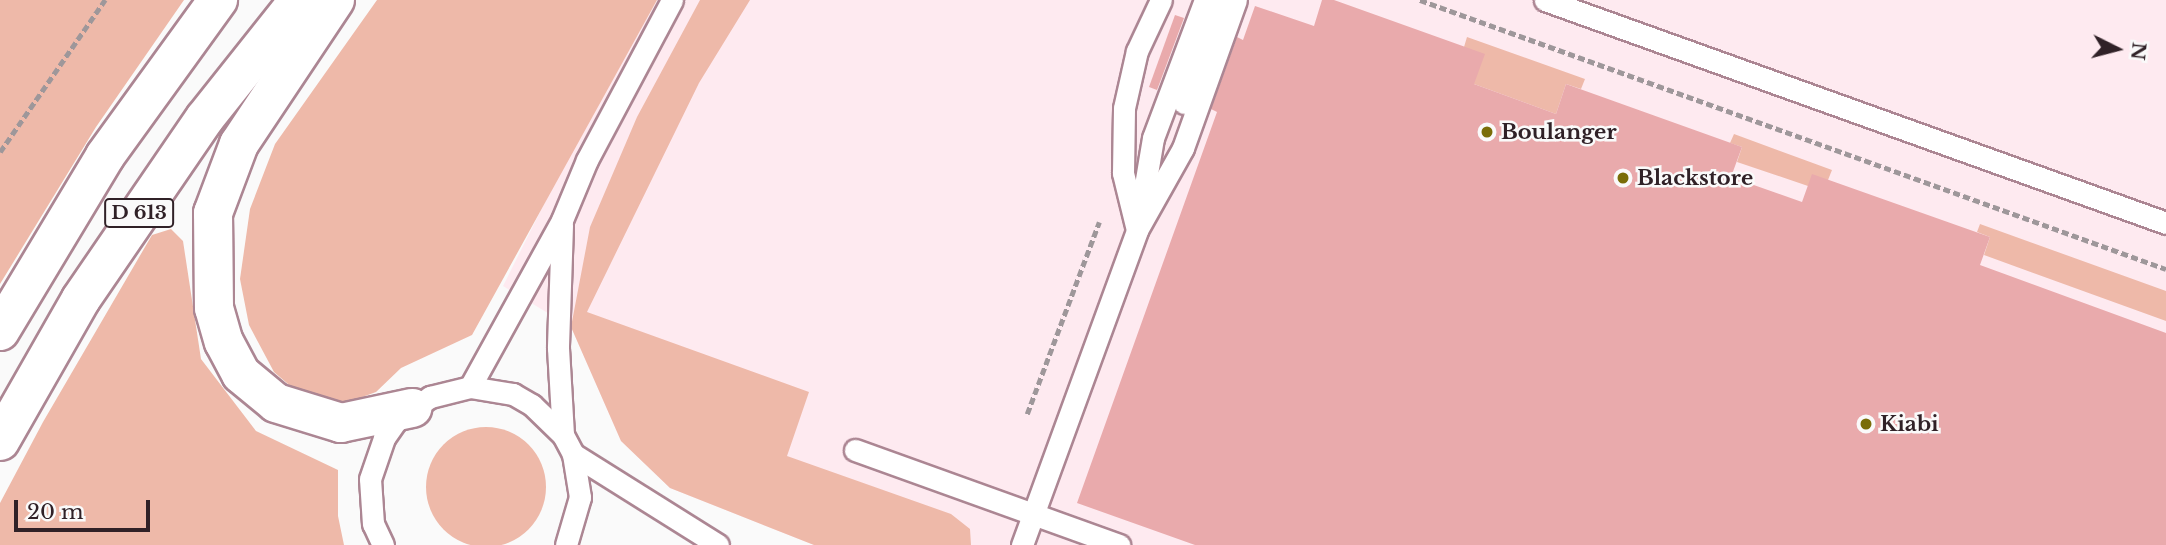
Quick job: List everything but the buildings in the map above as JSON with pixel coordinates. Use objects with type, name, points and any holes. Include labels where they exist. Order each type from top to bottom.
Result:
[{"type":"main road","name":"D 613","points":[[0,331],[105,156],[218,0]]},
{"type":"main road","name":"D 613","points":[[0,441],[80,299],[205,118],[299,0]]},
{"type":"main road","points":[[335,0],[239,144],[213,213],[215,308],[224,342],[241,374],[276,403],[341,423],[412,408]]},
{"type":"lane","points":[[470,387],[562,220],[587,160],[672,0]]},
{"type":"lane","points":[[1138,230],[1123,173],[1124,107],[1137,51],[1161,0]]},
{"type":"lane","points":[[1138,230],[1153,138],[1205,0]]},
{"type":"lane","points":[[1022,545],[1222,0]]},
{"type":"lane","points":[[1138,230],[1183,148],[1236,0]]},
{"type":"lane","points":[[1545,0],[2166,223]]},
{"type":"lane","points":[[562,220],[558,348],[568,445],[580,497],[566,545]]},
{"type":"lane","points":[[383,545],[373,524],[370,479],[384,438],[412,408],[439,394],[470,387],[513,394],[541,411],[568,445],[718,545]]},
{"type":"lane","points":[[855,450],[1119,545]]},
{"type":"path","points":[[0,152],[105,0]]},
{"type":"path","points":[[1420,0],[2166,269]]},
{"type":"path","points":[[1027,414],[1101,217]]},
{"type":"shaded area","points":[[0,0],[184,0],[96,127],[0,284]]},
{"type":"shaded area","points":[[377,0],[657,0],[472,335],[401,368],[376,392],[346,403],[302,396],[274,372],[249,325],[240,279],[250,209],[275,144]]},
{"type":"shaded area","points":[[657,0],[2166,0],[2166,545],[814,545],[670,488],[621,441],[571,327],[503,286],[577,138]]},
{"type":"shaded area","points":[[700,0],[750,0],[699,83],[587,312],[809,392],[787,456],[951,514],[970,529],[971,545],[814,545],[670,488],[621,441],[571,327],[590,227],[637,117]]},
{"type":"shaded area","points":[[1467,37],[1585,79],[1581,89],[1566,84],[1556,114],[1474,84],[1464,47]]},
{"type":"shaded area","points":[[1734,134],[1832,170],[1828,180],[1808,186],[1737,162],[1742,147],[1730,143]]},
{"type":"shaded area","points":[[1980,224],[2166,291],[2166,321],[1984,255],[1990,237],[1977,232]]},
{"type":"shaded area","points":[[171,229],[183,241],[201,359],[256,431],[338,470],[338,516],[344,545],[0,545],[0,503],[43,422],[152,235]]},
{"type":"shaded area","points":[[486,427],[509,432],[528,445],[541,464],[546,487],[541,510],[528,529],[509,542],[486,547],[463,542],[444,529],[431,510],[426,487],[431,464],[444,445],[463,432]]},
{"type":"place","name":"Boulanger","points":[[1487,132]]},
{"type":"place","name":"Blackstore","points":[[1623,178]]},
{"type":"place","name":"Kiabi","points":[[1866,424]]}]
